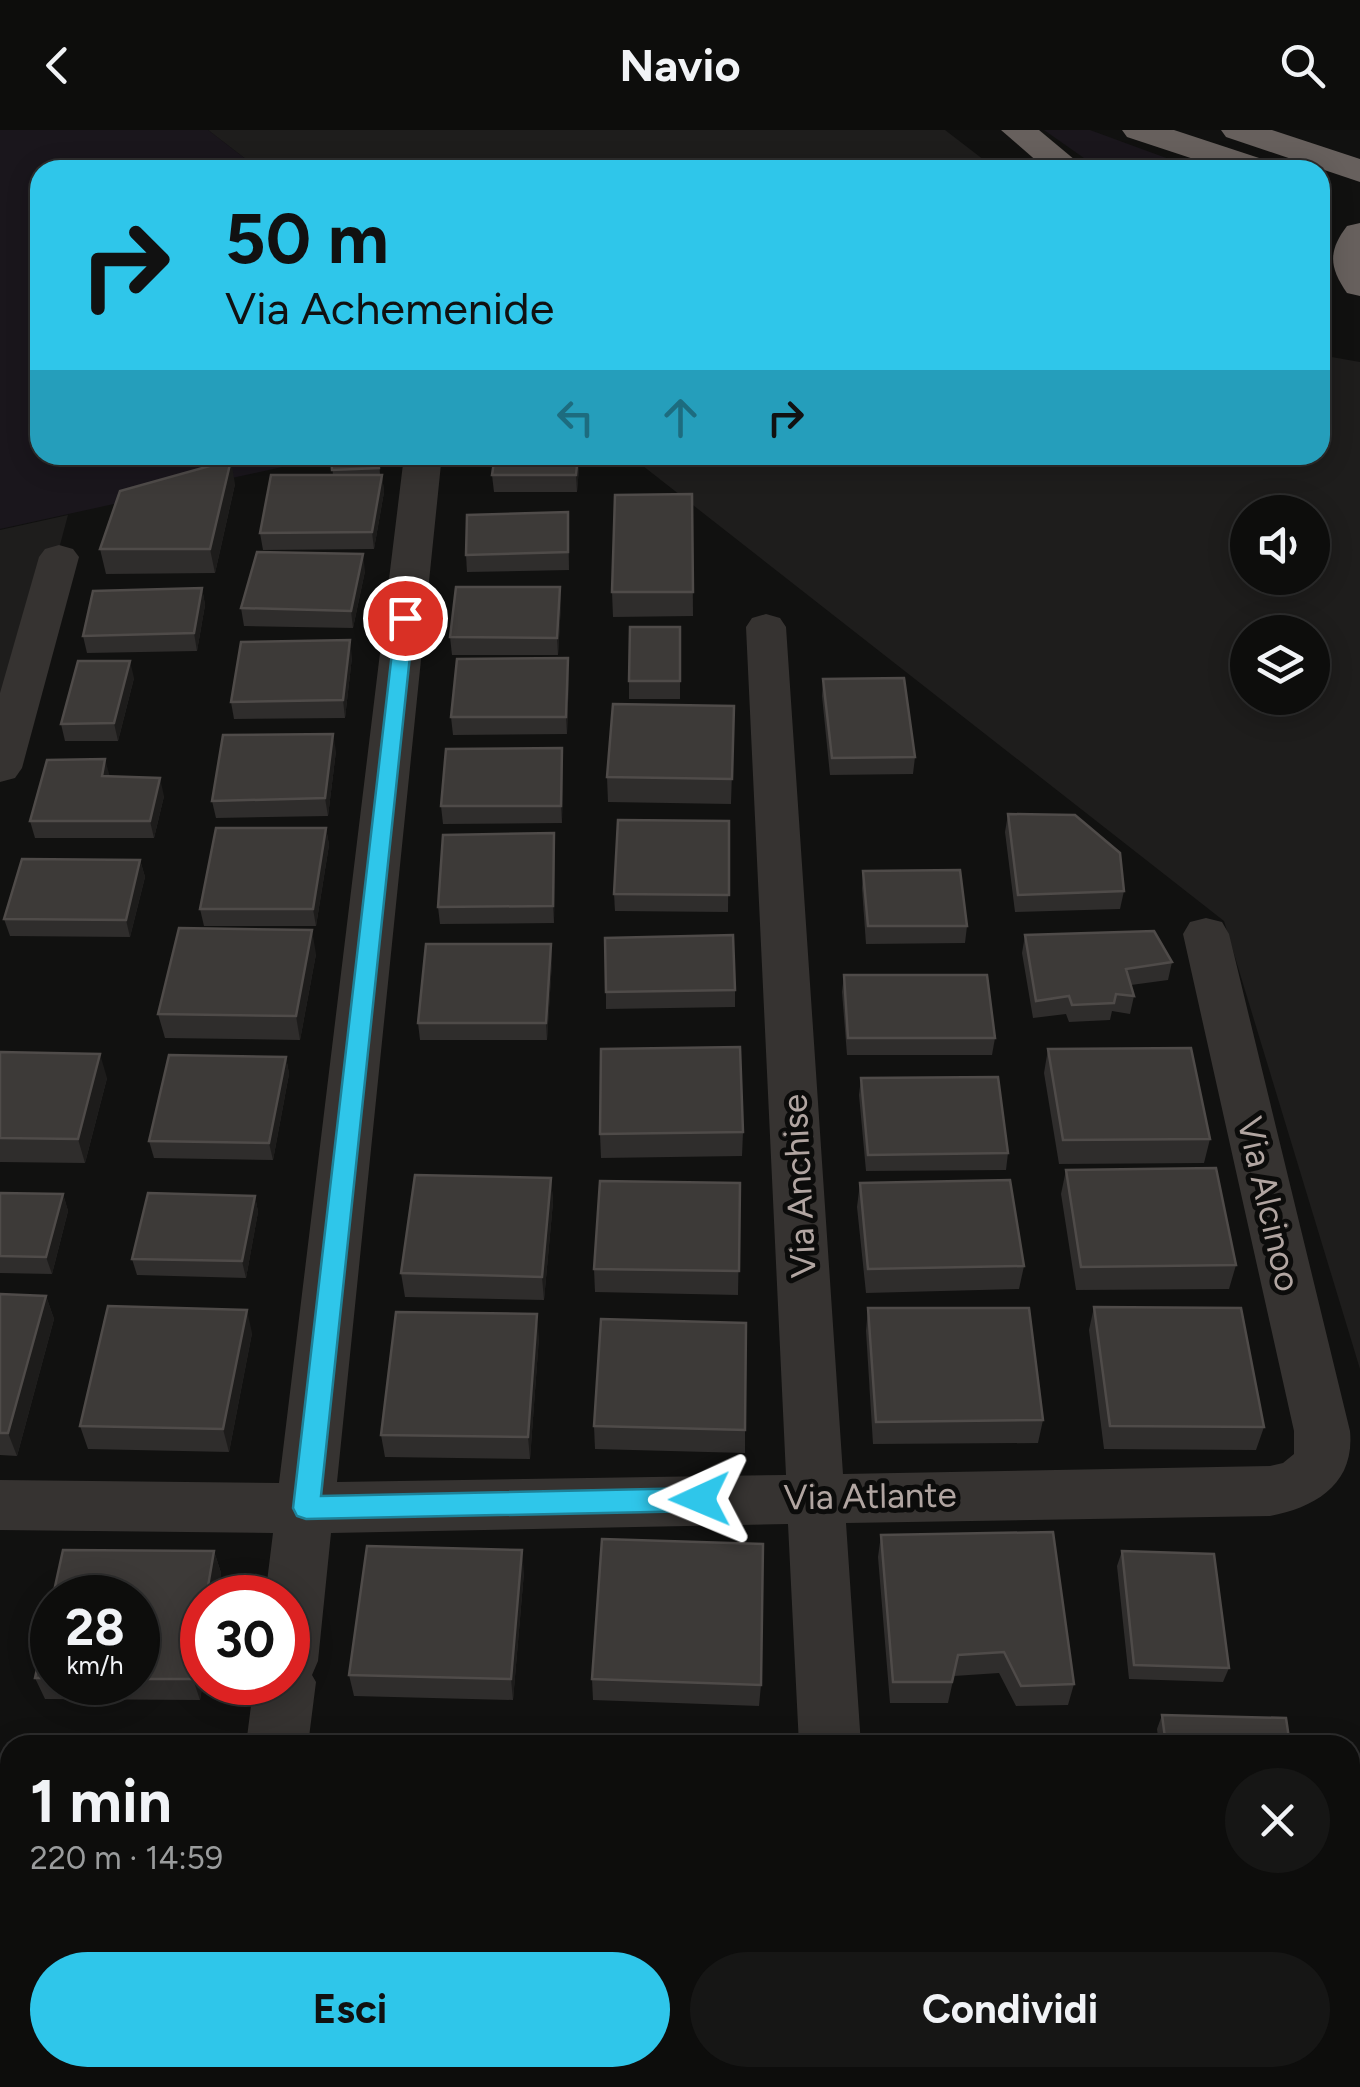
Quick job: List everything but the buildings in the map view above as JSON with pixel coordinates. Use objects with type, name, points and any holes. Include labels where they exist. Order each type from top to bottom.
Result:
[{"type":"highway","points":[[1018,130],[1056,160]]},
{"type":"highway","points":[[1139,130],[1231,160]]},
{"type":"highway","points":[[1238,130],[1330,160]]},
{"type":"highway","points":[[1330,160],[1360,170]]},
{"type":"highway","points":[[1330,201],[1348,220],[1349,258],[1360,285]]},
{"type":"street","points":[[298,1575],[422,465]]},
{"type":"street","points":[[0,768],[60,557]]},
{"type":"street","name":"Via Anchise","points":[[766,627],[830,1735]]},
{"type":"street","name":"Via Alcinoo","points":[[1206,934],[1322,1430],[1324,1444],[1315,1472]]},
{"type":"street","name":"Via Atlante","points":[[0,1506],[306,1508],[818,1496],[1270,1492],[1302,1483],[1315,1472]]},
{"type":"street","points":[[278,1735],[282,1705]]},
{"type":"shaded area","points":[[0,130],[208,130],[247,160],[30,160],[30,465],[291,465],[0,529]]},
{"type":"shaded area","points":[[208,130],[945,130],[984,160],[247,160]]},
{"type":"shaded area","points":[[1044,130],[1090,130],[1172,160],[1087,160]]},
{"type":"shaded area","points":[[1330,357],[1360,362],[1360,1369],[1224,921],[642,465],[1330,465]]},
{"type":"shaded area","points":[[68,515],[9,735],[0,735],[0,530]]},
{"type":"route","points":[[405,618],[306,1508],[700,1499]]}]
